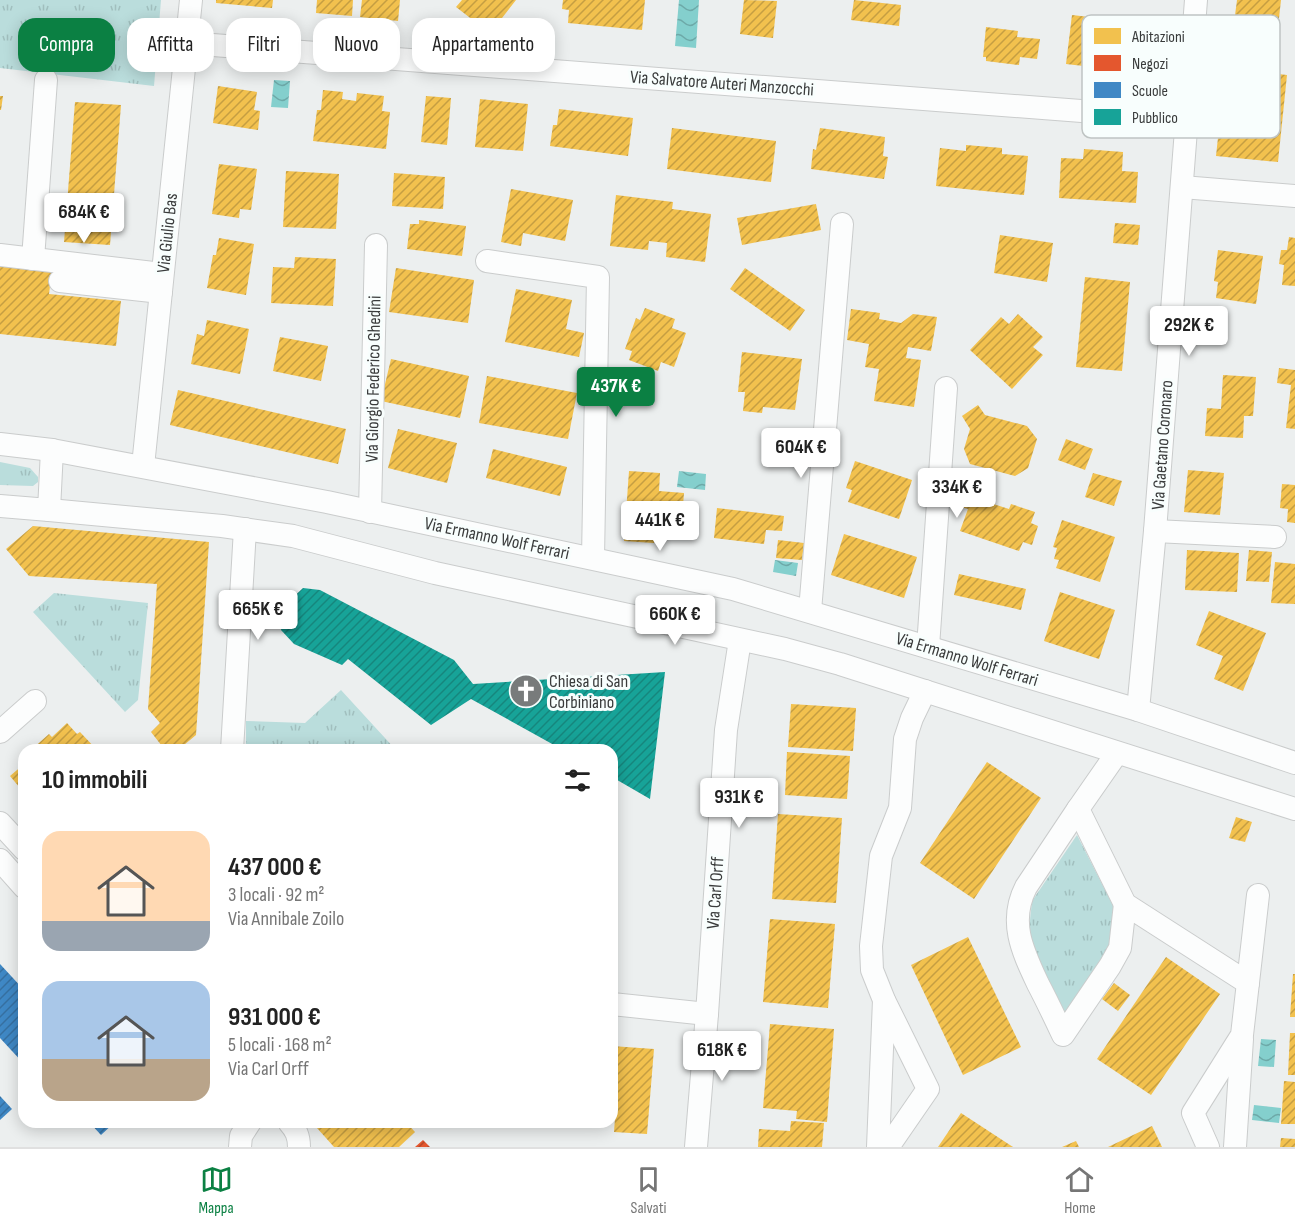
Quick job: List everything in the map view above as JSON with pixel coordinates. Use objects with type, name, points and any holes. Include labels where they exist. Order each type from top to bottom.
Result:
[{"type":"street","name":"Via Giulio Bas","points":[[189,18],[191,0]]},
{"type":"street","name":"Via Gaetano Coronaro","points":[[1195,15],[1196,0]]},
{"type":"street","name":"Via Salvatore Auteri Manzocchi","points":[[214,45],[1082,111]]},
{"type":"street","name":"Via Giulio Bas","points":[[143,466],[183,72]]},
{"type":"street","points":[[33,259],[46,80]]},
{"type":"street","name":"Via Gaetano Coronaro","points":[[1138,710],[1155,531],[1185,138]]},
{"type":"street","points":[[1182,187],[1295,196]]},
{"type":"street","points":[[810,611],[842,224]]},
{"type":"street","name":"Via Giorgio Federico Ghedini","points":[[370,512],[376,245]]},
{"type":"street","points":[[0,255],[161,283]]},
{"type":"street","points":[[487,261],[598,277],[593,558]]},
{"type":"street","points":[[60,281],[161,283]]},
{"type":"street","points":[[928,647],[946,388]]},
{"type":"street","name":"Via Ermanno Wolf Ferrari","points":[[0,444],[52,450],[143,466],[733,589],[1138,710],[1295,763]]},
{"type":"street","points":[[49,510],[52,450]]},
{"type":"street","points":[[0,506],[244,529],[293,536],[435,573],[740,640],[840,664],[1295,809]]},
{"type":"street","points":[[232,744],[244,529]]},
{"type":"street","points":[[1155,531],[1275,537]]},
{"type":"street","name":"Via Carl Orff","points":[[696,1147],[724,747],[740,640]]},
{"type":"street","points":[[888,1147],[927,1089],[884,1000],[872,970],[870,955],[880,863],[883,849],[900,808],[903,748],[907,732],[925,691]]},
{"type":"street","points":[[0,732],[35,701]]},
{"type":"street","points":[[1117,753],[1023,892],[1017,922],[1023,952],[1063,1035],[1120,948],[1125,904]]},
{"type":"street","points":[[1078,809],[1125,904],[1248,982]]},
{"type":"street","points":[[0,823],[18,842]]},
{"type":"street","points":[[0,860],[18,880]]},
{"type":"street","points":[[1235,1147],[1242,1035],[1258,895]]},
{"type":"street","points":[[878,1147],[884,1000]]},
{"type":"street","points":[[618,1005],[707,1014]]},
{"type":"street","points":[[1208,1147],[1193,1113],[1242,1035]]},
{"type":"green space","points":[[0,0],[161,0],[160,18],[127,18],[127,72],[155,72],[154,86],[34,72],[115,72],[115,18],[18,18],[18,70],[0,68]]},
{"type":"green space","points":[[0,462],[30,468],[38,477],[38,482],[33,486],[0,485]]},
{"type":"green space","points":[[54,593],[148,603],[138,700],[125,712],[33,612]]},
{"type":"green space","points":[[341,690],[390,744],[246,744],[246,721],[305,723]]},
{"type":"green space","points":[[1077,835],[1119,917],[1116,947],[1065,1020],[1028,939],[1032,901]]},
{"type":"water","points":[[679,0],[699,0],[696,48],[675,46]]},
{"type":"water","points":[[274,80],[290,81],[288,108],[271,107]]},
{"type":"water","points":[[679,471],[706,474],[705,490],[677,487]]},
{"type":"water","points":[[775,560],[798,563],[796,576],[773,572]]},
{"type":"water","points":[[1261,1039],[1276,1040],[1274,1067],[1258,1066]]},
{"type":"water","points":[[1254,1105],[1281,1108],[1279,1123],[1252,1120]]},
{"type":"building: Abitazioni","points":[[216,0],[273,0],[272,8],[216,3]]},
{"type":"building: Abitazioni","points":[[317,0],[353,0],[352,16],[316,13]]},
{"type":"building: Abitazioni","points":[[362,0],[400,0],[398,18],[360,17]]},
{"type":"building: Abitazioni","points":[[462,0],[516,0],[502,18],[470,18],[456,7]]},
{"type":"building: Abitazioni","points":[[563,0],[645,0],[642,30],[568,23],[569,10],[562,9]]},
{"type":"building: Abitazioni","points":[[744,0],[777,1],[773,38],[740,34]]},
{"type":"building: Abitazioni","points":[[854,0],[901,5],[899,26],[851,20]]},
{"type":"building: Abitazioni","points":[[1237,0],[1281,0],[1279,15],[1235,15]]},
{"type":"building: Abitazioni","points":[[1072,15],[1082,16],[1082,66],[1066,64]]},
{"type":"building: Abitazioni","points":[[986,27],[1018,31],[1017,37],[1040,39],[1037,59],[1020,57],[1019,65],[986,61],[986,57],[983,57]]},
{"type":"building: Abitazioni","points":[[1280,74],[1287,75],[1278,162],[1216,156],[1218,138],[1280,138]]},
{"type":"building: Abitazioni","points":[[218,86],[257,92],[254,110],[260,111],[258,130],[213,123]]},
{"type":"building: Abitazioni","points":[[323,90],[343,92],[342,99],[356,101],[357,93],[384,96],[382,111],[390,112],[386,149],[313,141],[317,110],[321,110]]},
{"type":"building: Abitazioni","points":[[0,96],[3,96],[1,110],[0,110]]},
{"type":"building: Abitazioni","points":[[426,96],[451,98],[447,145],[421,142]]},
{"type":"building: Abitazioni","points":[[480,99],[528,104],[523,151],[475,147]]},
{"type":"building: Abitazioni","points":[[75,102],[121,105],[110,245],[64,242]]},
{"type":"building: Abitazioni","points":[[559,109],[633,118],[628,156],[550,146],[553,125],[557,125]]},
{"type":"building: Abitazioni","points":[[672,128],[776,141],[771,182],[667,169]]},
{"type":"building: Abitazioni","points":[[820,128],[885,137],[883,156],[888,157],[884,179],[811,169],[813,149],[816,150]]},
{"type":"building: Abitazioni","points":[[966,145],[1002,148],[1002,154],[1028,156],[1024,195],[936,186],[940,148],[966,151]]},
{"type":"building: Abitazioni","points":[[1084,149],[1123,152],[1122,171],[1138,172],[1136,203],[1059,198],[1061,158],[1083,159]]},
{"type":"building: Abitazioni","points":[[219,164],[257,169],[251,210],[240,209],[239,218],[212,214]]},
{"type":"building: Abitazioni","points":[[286,171],[339,174],[336,229],[283,227]]},
{"type":"building: Abitazioni","points":[[394,173],[445,177],[443,209],[392,206]]},
{"type":"building: Abitazioni","points":[[511,189],[573,200],[565,241],[523,233],[521,246],[501,242]]},
{"type":"building: Abitazioni","points":[[616,195],[673,202],[672,209],[711,214],[705,262],[666,257],[667,243],[649,241],[648,250],[610,246]]},
{"type":"building: Abitazioni","points":[[816,204],[821,230],[742,245],[737,218]]},
{"type":"building: Abitazioni","points":[[419,220],[466,226],[462,256],[407,249],[410,224],[419,224]]},
{"type":"building: Abitazioni","points":[[1115,223],[1140,225],[1138,245],[1113,243]]},
{"type":"building: Abitazioni","points":[[1000,235],[1053,243],[1047,282],[994,273]]},
{"type":"building: Abitazioni","points":[[1289,237],[1295,238],[1295,286],[1282,285],[1284,265],[1279,264],[1281,250],[1287,250]]},
{"type":"building: Abitazioni","points":[[219,238],[254,244],[246,295],[207,288],[213,255],[216,255]]},
{"type":"building: Abitazioni","points":[[1218,250],[1263,256],[1256,304],[1216,298],[1218,282],[1214,281]]},
{"type":"building: Abitazioni","points":[[295,257],[336,259],[333,306],[271,303],[273,267],[294,268]]},
{"type":"building: Abitazioni","points":[[0,264],[52,270],[49,294],[121,301],[116,346],[0,334]]},
{"type":"building: Abitazioni","points":[[396,268],[474,280],[468,323],[389,312]]},
{"type":"building: Abitazioni","points":[[745,268],[805,310],[790,331],[730,289]]},
{"type":"building: Abitazioni","points":[[1085,277],[1130,282],[1122,371],[1076,367]]},
{"type":"building: Abitazioni","points":[[516,289],[572,300],[566,329],[584,333],[579,357],[505,342]]},
{"type":"building: Abitazioni","points":[[645,308],[675,319],[672,328],[686,333],[674,367],[661,362],[658,371],[629,360],[632,351],[625,349],[636,318],[640,320]]},
{"type":"building: Abitazioni","points":[[851,309],[880,313],[879,319],[901,323],[913,314],[937,317],[931,351],[908,347],[906,358],[921,360],[914,407],[874,401],[879,369],[865,367],[869,344],[847,340]]},
{"type":"building: Abitazioni","points":[[1018,314],[1043,337],[1033,347],[1043,355],[1012,389],[970,350],[1001,317],[1009,324]]},
{"type":"building: Abitazioni","points":[[207,320],[249,329],[240,374],[191,364],[197,334],[204,336]]},
{"type":"building: Abitazioni","points":[[280,337],[328,346],[321,381],[273,371]]},
{"type":"building: Abitazioni","points":[[742,352],[802,359],[795,410],[763,407],[762,413],[743,411],[745,392],[738,392]]},
{"type":"building: Abitazioni","points":[[391,359],[469,376],[460,418],[381,401]]},
{"type":"building: Abitazioni","points":[[1279,368],[1295,370],[1295,429],[1286,428],[1291,385],[1277,383]]},
{"type":"building: Abitazioni","points":[[1223,375],[1256,377],[1253,416],[1244,416],[1243,438],[1205,436],[1207,408],[1221,409]]},
{"type":"building: Abitazioni","points":[[487,376],[577,393],[568,439],[479,423]]},
{"type":"building: Abitazioni","points":[[178,390],[346,429],[338,464],[170,425]]},
{"type":"building: Abitazioni","points":[[978,405],[985,415],[1027,426],[1037,439],[1028,468],[1015,476],[970,464],[964,449],[970,429],[962,416]]},
{"type":"building: Abitazioni","points":[[398,429],[457,443],[447,483],[388,468]]},
{"type":"building: Abitazioni","points":[[1066,439],[1093,449],[1085,470],[1058,460]]},
{"type":"building: Abitazioni","points":[[493,449],[567,467],[560,496],[486,478]]},
{"type":"building: Abitazioni","points":[[855,461],[912,480],[899,519],[848,502],[852,490],[846,488]]},
{"type":"building: Abitazioni","points":[[1188,470],[1224,473],[1220,515],[1184,512]]},
{"type":"building: Abitazioni","points":[[629,471],[660,473],[659,491],[684,493],[681,531],[655,530],[654,543],[624,541]]},
{"type":"building: Abitazioni","points":[[1093,473],[1122,481],[1114,506],[1085,497]]},
{"type":"building: Abitazioni","points":[[1282,484],[1295,485],[1295,523],[1287,522],[1288,509],[1280,508]]},
{"type":"building: Abitazioni","points":[[966,490],[988,498],[987,502],[1009,509],[1011,504],[1035,512],[1031,523],[1038,526],[1032,545],[1023,542],[1019,551],[960,531],[968,509],[961,507]]},
{"type":"building: Abitazioni","points":[[717,508],[784,516],[782,531],[766,530],[764,544],[714,538]]},
{"type":"building: Abitazioni","points":[[1062,520],[1115,537],[1100,582],[1056,568],[1059,560],[1054,559],[1057,548],[1053,547]]},
{"type":"building: Abitazioni","points":[[33,526],[209,542],[196,735],[185,744],[160,744],[151,732],[160,723],[148,709],[157,584],[29,576],[6,549]]},
{"type":"building: Abitazioni","points":[[844,534],[917,557],[904,598],[831,575]]},
{"type":"building: Abitazioni","points":[[778,540],[804,543],[802,560],[776,558]]},
{"type":"building: Abitazioni","points":[[1187,550],[1239,553],[1237,592],[1185,590]]},
{"type":"building: Abitazioni","points":[[1249,550],[1272,552],[1269,582],[1246,581]]},
{"type":"building: Abitazioni","points":[[1275,562],[1295,564],[1295,604],[1271,603]]},
{"type":"building: Abitazioni","points":[[959,574],[1026,589],[1021,610],[954,595]]},
{"type":"building: Abitazioni","points":[[1060,592],[1115,610],[1099,659],[1044,641]]},
{"type":"building: Abitazioni","points":[[1209,611],[1266,633],[1243,691],[1214,679],[1223,656],[1196,645]]},
{"type":"building: Abitazioni","points":[[791,704],[856,708],[853,751],[788,747]]},
{"type":"building: Abitazioni","points":[[67,723],[91,744],[38,744],[49,734],[52,737]]},
{"type":"building: Abitazioni","points":[[787,752],[850,756],[847,799],[785,795]]},
{"type":"building: Abitazioni","points":[[987,762],[1041,798],[974,899],[920,863]]},
{"type":"building: Abitazioni","points":[[18,769],[18,786],[10,776]]},
{"type":"building: Abitazioni","points":[[778,814],[842,818],[836,903],[772,899]]},
{"type":"building: Abitazioni","points":[[1236,817],[1252,822],[1245,842],[1229,838]]},
{"type":"building: Abitazioni","points":[[770,919],[835,924],[828,1008],[763,1002]]},
{"type":"building: Abitazioni","points":[[968,937],[1021,1047],[963,1075],[911,965]]},
{"type":"building: Abitazioni","points":[[1166,957],[1220,994],[1151,1095],[1097,1059]]},
{"type":"building: Abitazioni","points":[[1293,974],[1295,974],[1295,1017],[1290,1017]]},
{"type":"building: Abitazioni","points":[[1114,983],[1130,995],[1118,1011],[1102,999]]},
{"type":"building: Abitazioni","points":[[770,1024],[834,1029],[827,1122],[796,1119],[797,1111],[763,1108]]},
{"type":"building: Abitazioni","points":[[1290,1033],[1295,1033],[1295,1075],[1288,1075]]},
{"type":"building: Abitazioni","points":[[618,1046],[654,1049],[647,1134],[614,1132],[614,1128],[618,1128]]},
{"type":"building: Abitazioni","points":[[1284,1081],[1295,1082],[1295,1124],[1281,1124]]},
{"type":"building: Abitazioni","points":[[961,1113],[1013,1147],[938,1147]]},
{"type":"building: Abitazioni","points":[[791,1121],[824,1123],[822,1147],[758,1147],[759,1129],[790,1131]]},
{"type":"building: Abitazioni","points":[[1152,1126],[1162,1147],[1108,1147]]},
{"type":"building: Abitazioni","points":[[317,1128],[411,1128],[415,1132],[399,1147],[334,1147]]},
{"type":"building: Abitazioni","points":[[1281,1138],[1295,1139],[1295,1147],[1280,1147]]},
{"type":"building: Abitazioni","points":[[1076,1141],[1079,1147],[1062,1147]]},
{"type":"building: Negozi","points":[[423,1140],[430,1147],[415,1147]]},
{"type":"building: Scuole","points":[[0,964],[18,984],[18,1058],[0,1038]]},
{"type":"building: Scuole","points":[[0,1096],[12,1109],[0,1120]]},
{"type":"building: Scuole","points":[[95,1128],[109,1128],[101,1135]]},
{"type":"building: Pubblico","name":"Chiesa di San Corbiniano","points":[[303,588],[320,590],[454,660],[473,684],[665,672],[650,799],[618,780],[618,744],[552,744],[471,699],[431,725],[348,659],[342,665],[294,644],[281,630],[285,605]]},
{"type":"place","name":"Chiesa di San Corbiniano","points":[[526,691]]}]
